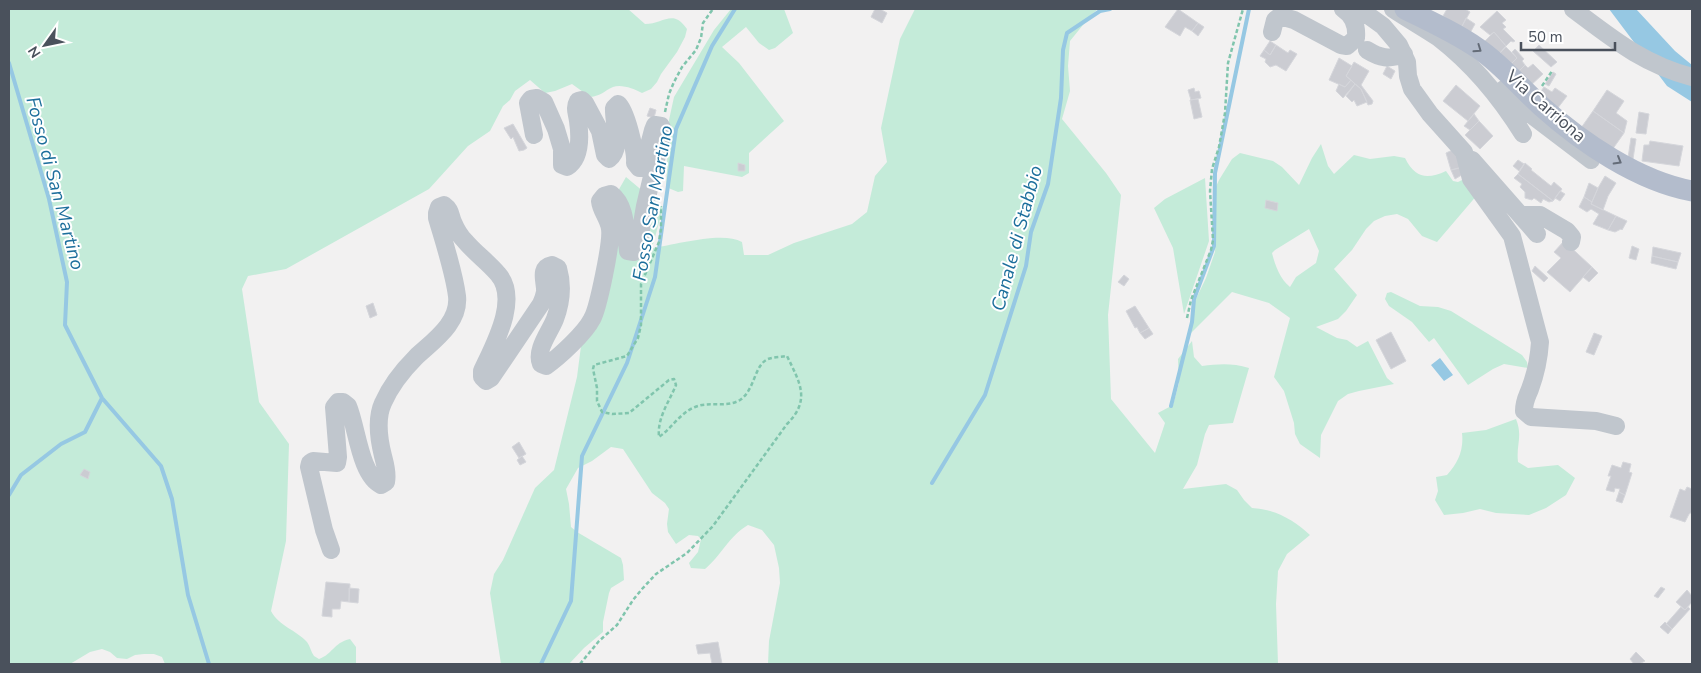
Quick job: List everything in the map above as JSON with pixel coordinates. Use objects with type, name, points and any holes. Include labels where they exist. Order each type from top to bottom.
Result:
[{"type":"main road","name":"Via Carriona","points":[[1405,9],[1479,49],[1505,70],[1543,108],[1589,143],[1619,162],[1661,183],[1692,191]]},
{"type":"street","points":[[1393,9],[1437,37],[1457,53],[1489,84],[1523,134]]},
{"type":"street","points":[[1573,9],[1616,42],[1642,58],[1669,70],[1692,77]]},
{"type":"street","points":[[1272,32],[1275,20],[1280,16],[1294,20],[1341,45],[1347,46],[1356,38],[1357,26],[1345,10]]},
{"type":"street","points":[[1345,10],[1365,13],[1383,26],[1399,45],[1404,54],[1412,89],[1430,114],[1464,152],[1472,179],[1512,236],[1540,342],[1540,359],[1530,390],[1524,401],[1524,411],[1531,417],[1596,421],[1616,426]]},
{"type":"street","points":[[1367,50],[1376,56],[1385,58],[1394,58],[1404,54]]},
{"type":"street","points":[[1480,76],[1484,72],[1488,72],[1521,107],[1591,160]]},
{"type":"street","points":[[331,550],[324,530],[309,466],[313,460],[336,463],[338,458],[334,407],[338,402],[344,402],[348,406],[364,461],[372,478],[381,485],[386,482],[388,476],[380,443],[379,417],[382,405],[392,387],[415,358],[440,337],[455,314],[457,297],[437,218],[439,207],[444,206],[449,209],[453,222],[461,236],[499,274],[505,284],[508,298],[499,332],[482,371],[482,377],[486,381],[491,378],[541,304],[545,293],[544,270],[548,266],[552,265],[558,268],[562,280],[559,305],[540,355],[541,364],[546,366],[553,362],[593,319],[610,243],[608,223],[600,201],[604,196],[610,194],[617,199],[627,232],[628,251],[634,252],[638,247],[645,206],[661,137],[661,126],[655,125],[643,168],[640,168],[635,163],[623,108],[618,104],[613,112],[617,131],[613,155],[609,160],[605,155],[600,131],[582,100],[578,101],[575,106],[579,122],[578,152],[572,164],[562,165],[562,149],[556,129],[544,102],[537,98],[531,99],[528,103],[534,135]]},
{"type":"street","points":[[1466,158],[1472,160],[1537,234]]},
{"type":"street","points":[[1520,215],[1540,215],[1567,231],[1572,237],[1571,242]]},
{"type":"path","points":[[661,126],[674,82],[696,50],[701,38],[703,23],[713,9]]},
{"type":"path","points":[[1187,318],[1191,300],[1211,250],[1210,198],[1212,168],[1219,147],[1225,113],[1228,63],[1243,9]]},
{"type":"path","points":[[1542,86],[1552,71]]},
{"type":"path","points":[[580,664],[599,641],[617,625],[633,600],[649,581],[687,553],[702,539],[794,417],[802,403],[800,383],[787,356],[768,359],[762,364],[751,388],[740,400],[729,404],[702,404],[692,408],[683,414],[660,437],[658,429],[662,413],[676,385],[674,379],[669,380],[629,413],[612,414],[602,412],[597,401],[594,365],[599,362],[627,356],[638,338],[642,315],[641,284],[659,242],[661,205]]},
{"type":"green space","points":[[9,9],[628,9],[645,24],[672,18],[677,19],[687,29],[677,52],[651,89],[642,93],[628,87],[617,86],[597,96],[590,97],[572,84],[545,93],[530,80],[515,91],[510,100],[503,106],[490,131],[468,146],[429,189],[286,269],[248,276],[242,289],[259,402],[289,444],[286,541],[271,611],[278,620],[307,642],[314,656],[319,659],[340,643],[350,639],[356,647],[356,664],[165,664],[162,657],[154,654],[135,655],[127,659],[117,658],[110,652],[102,649],[90,652],[70,664],[9,664]]},
{"type":"green space","points":[[731,9],[784,9],[793,33],[775,48],[769,50],[759,43],[746,27],[722,47],[739,63],[784,121],[749,153],[749,173],[742,177],[684,166],[683,191],[678,192],[666,187],[669,120],[674,97],[714,30]]},
{"type":"green space","points":[[915,9],[1098,9],[1070,41],[1068,66],[1070,91],[1062,119],[1106,173],[1121,195],[1108,315],[1111,399],[1155,453],[1165,423],[1158,413],[1173,405],[1179,383],[1178,359],[1192,341],[1194,357],[1202,366],[1226,364],[1249,368],[1233,423],[1209,425],[1197,465],[1183,489],[1226,484],[1237,490],[1252,508],[1284,516],[1310,535],[1287,554],[1278,571],[1276,604],[1278,664],[768,664],[769,641],[780,583],[774,545],[762,530],[748,525],[730,540],[705,569],[691,568],[689,563],[698,552],[701,539],[698,536],[689,535],[676,544],[668,532],[669,509],[665,503],[652,493],[623,449],[611,447],[592,461],[578,468],[566,489],[571,527],[621,558],[623,565],[624,580],[611,588],[609,593],[603,622],[603,632],[569,664],[501,664],[490,593],[494,574],[503,560],[535,488],[554,470],[577,377],[581,346],[607,276],[614,198],[626,177],[663,208],[652,248],[711,238],[723,238],[742,242],[744,255],[768,255],[794,243],[852,224],[867,212],[875,176],[887,162],[881,128],[900,39]]},
{"type":"green space","points":[[1321,144],[1328,166],[1334,174],[1354,155],[1370,159],[1394,156],[1405,158],[1413,170],[1422,175],[1433,176],[1446,171],[1453,181],[1458,182],[1466,178],[1478,194],[1437,242],[1422,236],[1408,219],[1397,214],[1385,216],[1374,221],[1366,229],[1352,250],[1334,269],[1357,295],[1338,319],[1316,327],[1337,338],[1347,340],[1357,347],[1368,341],[1387,378],[1394,384],[1348,394],[1338,401],[1321,435],[1320,458],[1300,444],[1295,434],[1294,423],[1284,391],[1274,377],[1290,318],[1269,303],[1232,292],[1191,333],[1194,303],[1206,278],[1215,252],[1214,191],[1232,159],[1240,153],[1273,161],[1282,167],[1299,185]],"holes":[[[1309,229],[1319,251],[1316,263],[1296,277],[1290,287],[1278,272],[1272,253]]]},
{"type":"green space","points":[[1205,178],[1209,241],[1184,314],[1173,248],[1154,208],[1165,199]]},
{"type":"green space","points":[[1391,292],[1420,306],[1438,307],[1451,311],[1522,355],[1527,362],[1528,368],[1504,364],[1468,385],[1434,338],[1429,342],[1412,322],[1389,306],[1385,299],[1387,293]]},
{"type":"green space","points":[[1516,419],[1519,431],[1518,462],[1528,468],[1558,465],[1575,478],[1566,495],[1546,508],[1529,515],[1496,513],[1480,509],[1444,515],[1435,500],[1438,491],[1436,477],[1447,475],[1454,466],[1461,451],[1462,433],[1486,430]]},
{"type":"water","points":[[1609,9],[1636,9],[1675,51],[1692,65],[1692,102],[1667,86]]},
{"type":"water","points":[[1440,358],[1453,375],[1444,381],[1431,365]]},
{"type":"building","points":[[875,9],[880,9],[887,13],[882,23],[871,17]]},
{"type":"building","points":[[1178,9],[1198,23],[1192,31],[1185,27],[1180,36],[1165,27]]},
{"type":"building","points":[[1447,9],[1465,9],[1470,12],[1461,28],[1443,16]]},
{"type":"building","points":[[1497,11],[1506,20],[1502,23],[1506,27],[1503,29],[1515,41],[1511,41],[1506,46],[1494,32],[1490,35],[1480,27]]},
{"type":"building","points":[[1466,18],[1475,24],[1470,33],[1461,28]]},
{"type":"building","points":[[1198,23],[1204,27],[1198,36],[1192,31]]},
{"type":"building","points":[[1494,32],[1506,46],[1498,55],[1482,44]]},
{"type":"building","points":[[1270,41],[1276,45],[1270,55],[1264,50]]},
{"type":"building","points":[[1276,45],[1288,53],[1290,50],[1297,54],[1286,71],[1276,65],[1270,67],[1265,62],[1266,59],[1260,56],[1264,50],[1270,55]]},
{"type":"building","points":[[1539,45],[1557,62],[1551,67],[1533,51]]},
{"type":"building","points":[[1506,47],[1517,58],[1510,65],[1498,55]]},
{"type":"building","points":[[1515,49],[1524,59],[1522,61],[1525,65],[1517,73],[1510,65],[1517,58],[1512,52]]},
{"type":"building","points":[[1339,58],[1352,66],[1346,76],[1351,80],[1345,87],[1329,80]]},
{"type":"building","points":[[1354,62],[1369,71],[1361,85],[1373,101],[1372,104],[1368,105],[1361,89],[1346,76]]},
{"type":"building","points":[[1533,64],[1543,74],[1530,86],[1517,73],[1525,65],[1528,68]]},
{"type":"building","points":[[1387,66],[1395,71],[1391,79],[1383,74]]},
{"type":"building","points":[[1553,72],[1556,74],[1549,86],[1545,84]]},
{"type":"building","points":[[1351,80],[1355,84],[1343,98],[1336,91],[1339,84],[1345,87]]},
{"type":"building","points":[[1355,84],[1361,89],[1367,102],[1357,106],[1354,100],[1352,102],[1346,96]]},
{"type":"building","points":[[1456,85],[1480,106],[1468,121],[1443,101]]},
{"type":"building","points":[[1544,87],[1552,92],[1555,88],[1567,96],[1557,109],[1539,94]]},
{"type":"building","points":[[1194,88],[1195,92],[1199,91],[1201,98],[1191,100],[1188,90]]},
{"type":"building","points":[[1607,90],[1624,101],[1616,113],[1627,121],[1624,133],[1593,111]]},
{"type":"building","points":[[1198,99],[1202,117],[1194,119],[1190,100]]},
{"type":"building","points":[[650,108],[656,110],[654,118],[647,116]]},
{"type":"building","points":[[1593,111],[1624,133],[1612,150],[1581,128]]},
{"type":"building","points":[[1639,112],[1649,114],[1646,134],[1636,133]]},
{"type":"building","points":[[1474,114],[1479,121],[1470,130],[1464,126]]},
{"type":"building","points":[[1479,121],[1493,136],[1480,149],[1465,135]]},
{"type":"building","points":[[513,124],[527,148],[524,150],[519,151],[513,137],[511,139],[504,128]]},
{"type":"building","points":[[1631,138],[1636,139],[1633,159],[1628,158]]},
{"type":"building","points":[[1650,141],[1683,146],[1679,166],[1642,161],[1644,145],[1649,145]]},
{"type":"building","points":[[1457,148],[1463,167],[1451,170],[1446,153]]},
{"type":"building","points":[[1518,160],[1524,164],[1519,171],[1513,166]]},
{"type":"building","points":[[738,163],[745,165],[745,171],[738,171]]},
{"type":"building","points":[[1525,163],[1551,186],[1554,182],[1562,189],[1553,201],[1518,174]]},
{"type":"building","points":[[1463,167],[1465,173],[1455,179],[1451,170]]},
{"type":"building","points":[[1518,174],[1553,201],[1549,202],[1543,199],[1541,203],[1534,198],[1532,200],[1525,198],[1525,192],[1520,187],[1522,184],[1514,178]]},
{"type":"building","points":[[1605,176],[1616,183],[1608,196],[1603,210],[1591,204]]},
{"type":"building","points":[[1589,183],[1598,188],[1592,202],[1584,197]]},
{"type":"building","points":[[1560,191],[1565,194],[1560,201],[1555,198]]},
{"type":"building","points":[[1584,197],[1592,202],[1591,204],[1616,216],[1608,230],[1593,224],[1599,214],[1591,209],[1587,212],[1579,207]]},
{"type":"building","points":[[1266,200],[1278,203],[1277,211],[1265,208]]},
{"type":"building","points":[[1616,216],[1627,221],[1622,230],[1615,232],[1608,230]]},
{"type":"building","points":[[1564,241],[1592,267],[1570,292],[1547,272],[1561,258],[1554,252]]},
{"type":"building","points":[[1632,246],[1639,249],[1636,260],[1629,258]]},
{"type":"building","points":[[1653,247],[1681,253],[1678,262],[1652,256]]},
{"type":"building","points":[[1652,256],[1678,262],[1676,269],[1651,263]]},
{"type":"building","points":[[1535,266],[1548,278],[1544,282],[1532,271]]},
{"type":"building","points":[[1592,267],[1598,273],[1589,282],[1583,277]]},
{"type":"building","points":[[1124,275],[1129,279],[1124,286],[1118,282]]},
{"type":"building","points":[[373,303],[377,315],[370,318],[366,306]]},
{"type":"building","points":[[1135,306],[1149,328],[1140,333],[1137,327],[1135,328],[1126,311]]},
{"type":"building","points":[[1149,328],[1153,334],[1145,339],[1140,333]]},
{"type":"building","points":[[1391,332],[1406,361],[1391,369],[1376,340]]},
{"type":"building","points":[[1594,333],[1602,336],[1594,355],[1586,352]]},
{"type":"building","points":[[519,442],[526,454],[519,458],[512,447]]},
{"type":"building","points":[[522,456],[526,462],[520,465],[517,460]]},
{"type":"building","points":[[1623,462],[1631,464],[1629,472],[1632,473],[1625,495],[1619,492],[1620,489],[1615,488],[1614,492],[1606,490],[1611,476],[1608,476],[1612,465],[1621,468]]},
{"type":"building","points":[[84,469],[90,472],[88,479],[80,475]]},
{"type":"building","points":[[1687,487],[1692,489],[1692,512],[1685,522],[1670,517],[1680,489],[1685,491]]},
{"type":"building","points":[[1619,492],[1625,495],[1622,503],[1616,501]]},
{"type":"building","points":[[326,582],[350,584],[349,602],[341,601],[340,609],[332,609],[332,617],[322,616]]},
{"type":"building","points":[[1661,587],[1665,589],[1658,598],[1654,596]]},
{"type":"building","points":[[349,588],[359,589],[358,603],[349,602]]},
{"type":"building","points":[[1687,590],[1692,596],[1692,602],[1685,610],[1676,602]]},
{"type":"building","points":[[1681,607],[1685,610],[1688,607],[1690,609],[1672,629],[1666,624]]},
{"type":"building","points":[[1665,622],[1672,629],[1668,634],[1660,627]]},
{"type":"building","points":[[718,642],[722,664],[712,664],[710,653],[698,654],[696,645]]},
{"type":"building","points":[[1636,652],[1645,661],[1634,664],[1630,659]]},
{"type":"waterway","name":"Fosso San Martino","points":[[541,664],[571,601],[582,456],[627,363],[655,277],[676,129],[712,46],[735,9]]},
{"type":"waterway","name":"Canale di Stabbio","points":[[932,483],[985,395],[1026,266],[1031,232],[1048,184],[1061,98],[1063,50],[1067,33],[1100,11],[1110,9]]},
{"type":"waterway","name":"Canale di Stabbio","points":[[1171,406],[1192,322],[1194,299],[1214,246],[1215,173],[1249,9]]},
{"type":"waterway","name":"Fosso di San Martino","points":[[9,63],[49,199],[67,282],[65,325],[102,398],[161,466],[172,499],[188,595],[209,664]]},
{"type":"waterway","points":[[9,495],[21,475],[61,444],[85,432],[102,398]]}]
